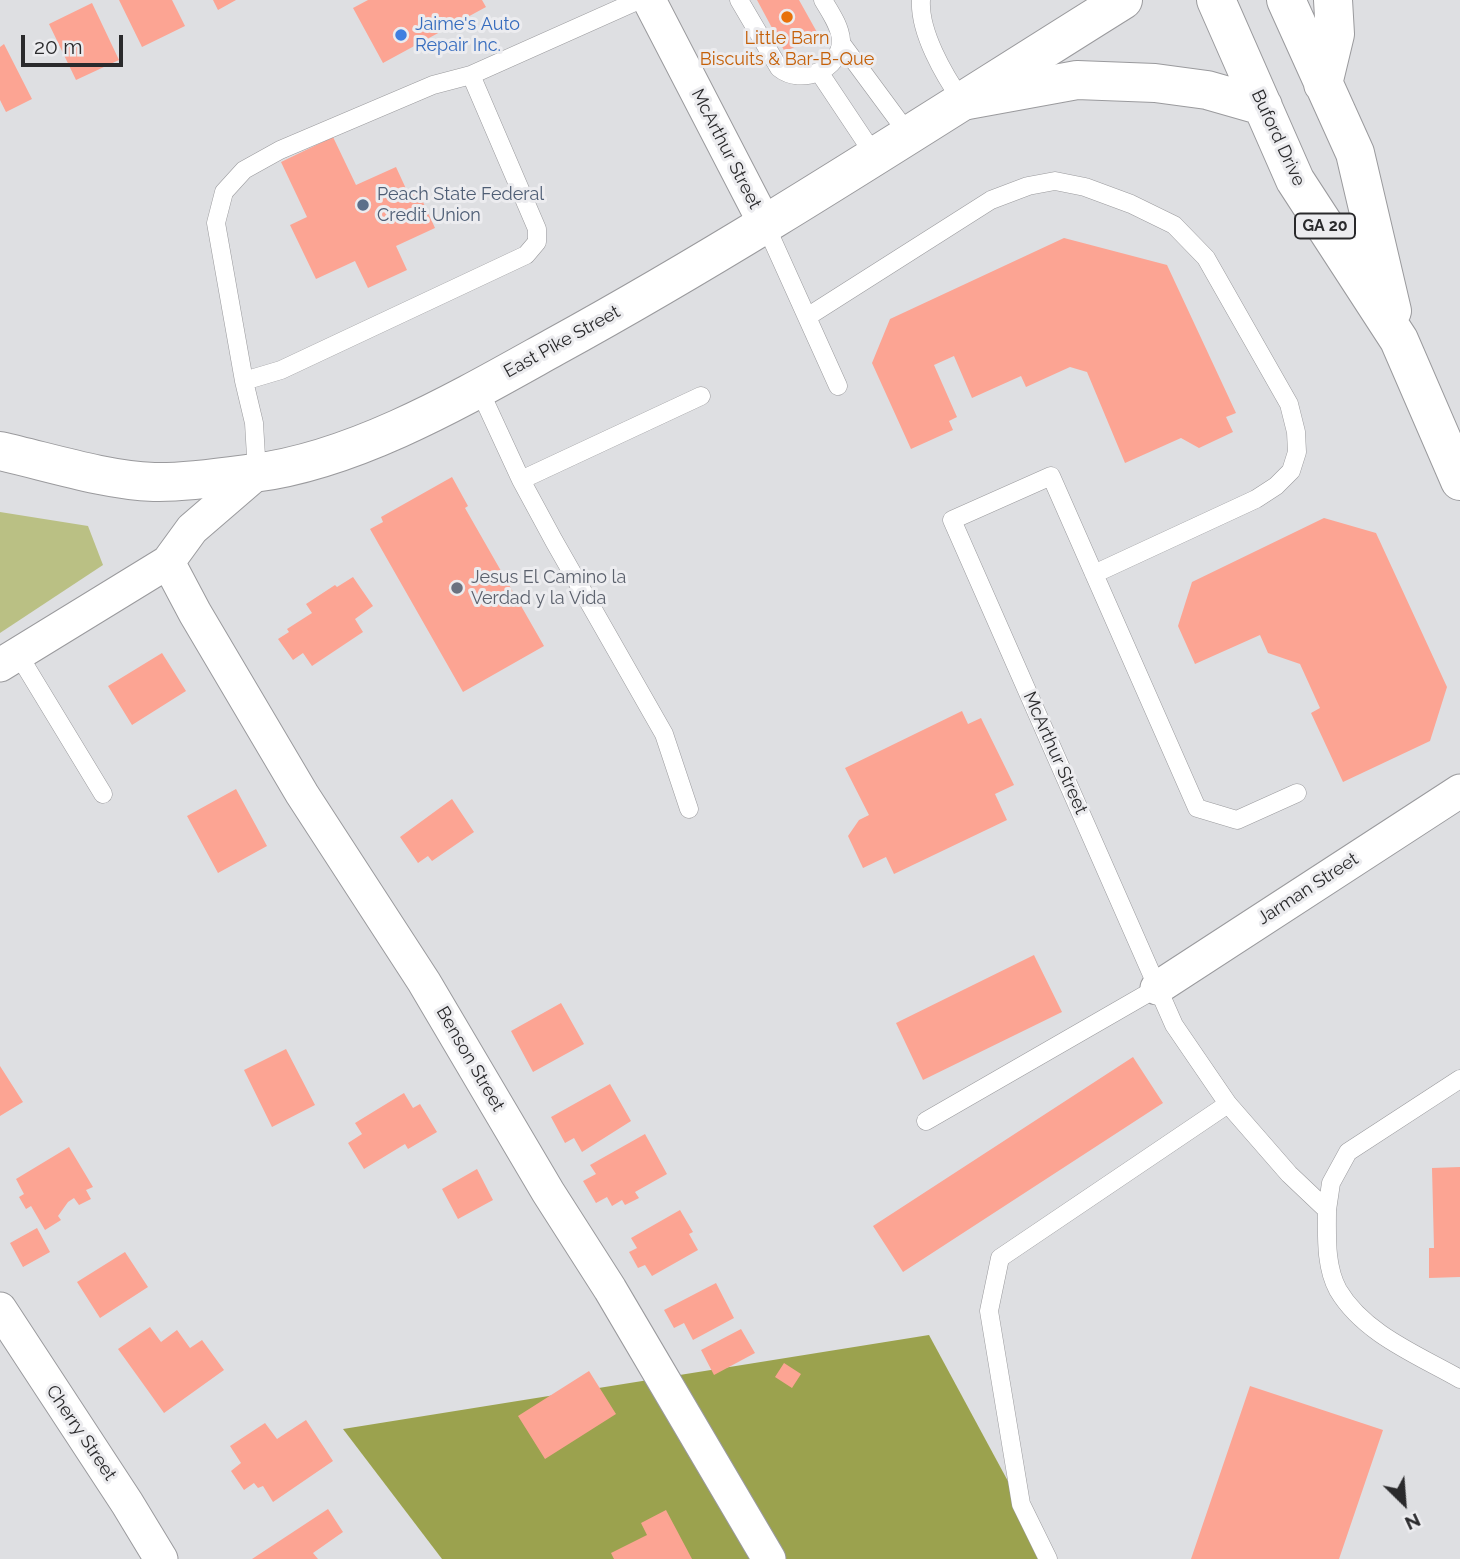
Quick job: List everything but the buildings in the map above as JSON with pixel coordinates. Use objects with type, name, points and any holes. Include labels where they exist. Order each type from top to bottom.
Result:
[{"type":"main road","name":"East Pike Street","points":[[257,473],[325,457],[376,438],[479,389],[765,225],[1123,0]]},
{"type":"main road","name":"Buford Drive","points":[[1216,0],[1295,180],[1399,340],[1452,440],[1460,481]]},
{"type":"main road","name":"Buford Drive","points":[[1286,0],[1355,153],[1399,340]]},
{"type":"main road","points":[[1323,83],[1335,34],[1334,0]]},
{"type":"main road","points":[[962,101],[1077,80],[1155,83],[1194,88],[1263,106]]},
{"type":"main road","points":[[0,451],[122,478],[156,482],[257,473]]},
{"type":"street","name":"McArthur Street","points":[[649,0],[765,225]]},
{"type":"street","name":"East Pike Street","points":[[9,659],[168,562],[192,529],[257,473]]},
{"type":"street","name":"Benson Street","points":[[168,562],[195,613],[302,794],[424,982],[769,1559]]},
{"type":"street","name":"Jarman Street","points":[[1157,988],[1460,791]]},
{"type":"street","name":"Cherry Street","points":[[0,1309],[161,1559]]},
{"type":"lane","points":[[257,473],[254,423],[216,223],[224,192],[244,170],[279,150],[433,85],[471,75],[639,0]]},
{"type":"lane","points":[[739,0],[779,68],[784,72],[803,76],[819,72],[836,59],[841,43],[840,32],[823,0]]},
{"type":"lane","points":[[921,0],[920,11],[931,44],[944,74],[962,101]]},
{"type":"lane","points":[[841,43],[909,135]]},
{"type":"lane","points":[[819,72],[875,156]]},
{"type":"lane","points":[[244,381],[281,370],[526,255],[537,242],[537,229],[471,75]]},
{"type":"lane","points":[[807,317],[991,200],[1027,186],[1055,181],[1085,187],[1131,204],[1174,225],[1183,233],[1206,258],[1289,404],[1296,432],[1297,453],[1290,471],[1276,486],[1256,499],[1094,574],[1196,808],[1237,820],[1297,793]]},
{"type":"lane","points":[[765,225],[838,386]]},
{"type":"lane","points":[[479,389],[522,480],[664,734],[689,809]]},
{"type":"lane","points":[[522,480],[701,396]]},
{"type":"lane","name":"McArthur Street","points":[[1094,574],[1051,476],[952,520],[1174,1025],[1228,1104],[1289,1174],[1327,1210]]},
{"type":"lane","points":[[9,659],[103,794]]},
{"type":"lane","points":[[926,1121],[1157,988]]},
{"type":"lane","points":[[1460,1079],[1348,1152],[1331,1183],[1326,1250],[1338,1289],[1355,1310],[1380,1334],[1460,1379]]},
{"type":"lane","points":[[1048,1559],[1021,1504],[989,1311],[1000,1258],[1228,1104]]},
{"type":"green space","points":[[0,512],[88,526],[103,565],[0,633]]},
{"type":"green space","points":[[929,1335],[1050,1559],[442,1559],[343,1429]]},
{"type":"place","name":"Little Barn Biscuits & Bar-B-Que","points":[[787,17]]},
{"type":"place","name":"Jaime's Auto Repair Inc.","points":[[401,35]]},
{"type":"place","name":"Peach State Federal Credit Union","points":[[363,205]]},
{"type":"place","name":"Jesus El Camino la Verdad y la Vida","points":[[457,588]]}]
